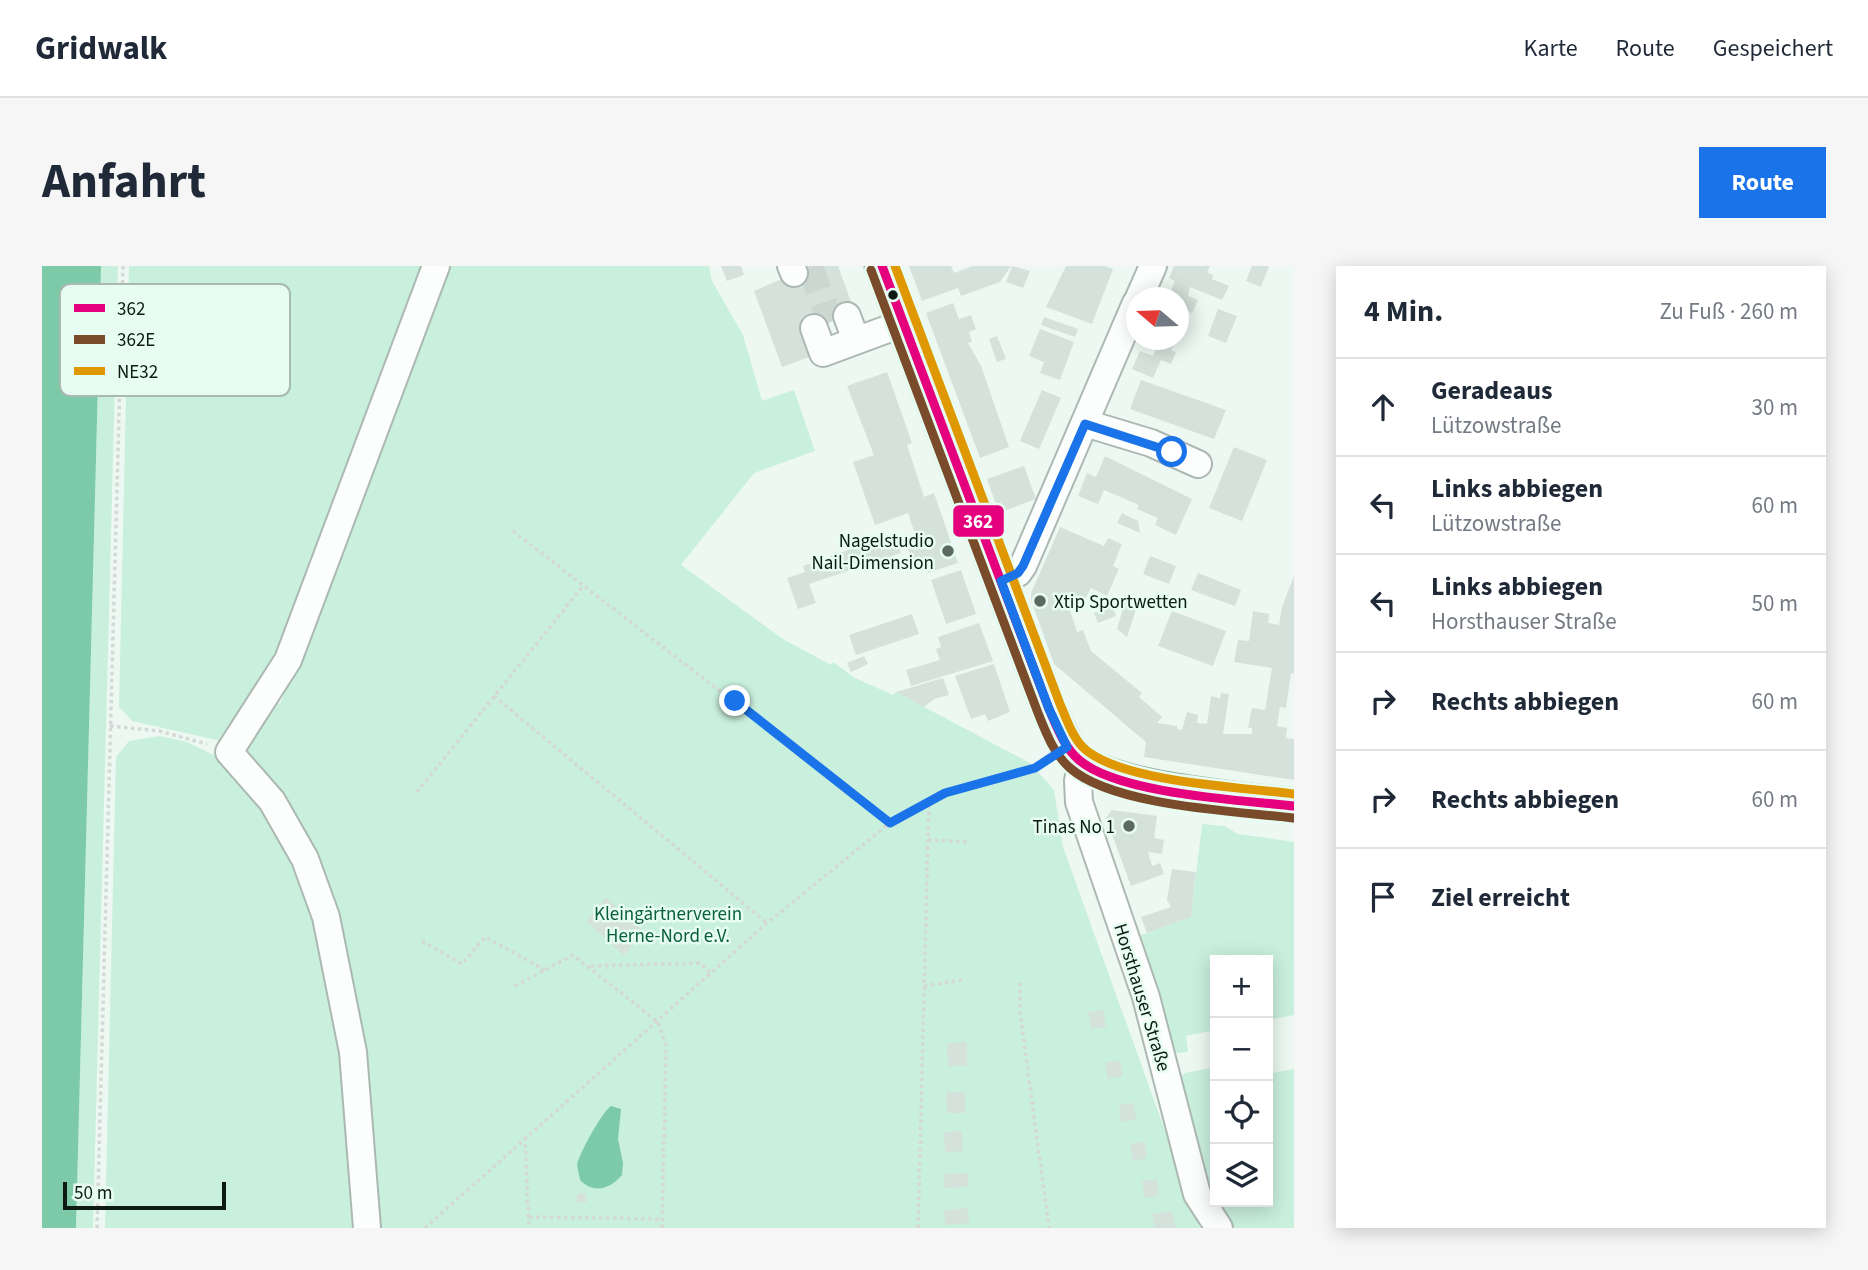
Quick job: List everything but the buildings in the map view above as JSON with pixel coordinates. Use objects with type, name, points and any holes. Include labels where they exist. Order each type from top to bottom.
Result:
[{"type":"main road","points":[[882,266],[1049,709],[1074,755],[1099,772],[1150,786],[1294,806]]},
{"type":"street","points":[[367,1228],[352,1052],[326,917],[305,859],[272,801],[229,752],[288,660],[436,266]]},
{"type":"street","points":[[1144,287],[1153,266]]},
{"type":"street","points":[[837,331],[904,323]]},
{"type":"street","points":[[1001,581],[1018,573],[1023,566],[1126,327]]},
{"type":"street","points":[[1085,424],[1151,443],[1198,464]]},
{"type":"street","name":"Horsthauser Straße","points":[[1074,755],[1079,802],[1146,997],[1197,1194],[1219,1228]]},
{"type":"path","points":[[122,284],[123,266]]},
{"type":"path","points":[[97,1228],[119,396]]},
{"type":"path","points":[[513,531],[890,823]]},
{"type":"path","points":[[417,792],[583,586]]},
{"type":"path","points":[[495,696],[767,923]]},
{"type":"path","points":[[110,726],[159,731],[229,752]]},
{"type":"path","points":[[425,1228],[767,923],[890,823],[929,800],[978,781],[1035,768],[1074,755]]},
{"type":"path","points":[[918,1228],[929,800]]},
{"type":"path","points":[[928,840],[968,842]]},
{"type":"path","points":[[422,941],[462,964],[485,937],[545,970]]},
{"type":"path","points":[[515,986],[573,955],[658,1022],[666,1046],[662,1228]]},
{"type":"path","points":[[589,966],[699,963],[711,973]]},
{"type":"path","points":[[924,986],[963,981]]},
{"type":"path","points":[[1020,983],[1020,1012],[1049,1228]]},
{"type":"path","points":[[525,1137],[529,1228]]},
{"type":"path","points":[[529,1217],[663,1219]]},
{"type":"green space","points":[[101,266],[118,266],[118,284],[101,284]]},
{"type":"green space","points":[[129,266],[431,266],[280,660],[221,741],[132,721],[119,707],[126,396],[290,396],[290,284],[129,284]]},
{"type":"green space","name":"Kleingärtnerverein Herne-Nord e.V.","points":[[446,266],[709,266],[712,281],[743,335],[762,401],[794,390],[815,451],[754,473],[681,565],[783,639],[831,665],[833,662],[855,678],[893,695],[896,692],[1030,763],[1054,790],[1063,847],[1200,1228],[371,1228],[348,991],[245,750],[268,699],[280,704]]},
{"type":"green space","points":[[98,396],[115,396],[93,1228],[76,1228]]},
{"type":"green space","points":[[160,736],[187,742],[222,759],[287,838],[336,991],[360,1228],[105,1228],[116,757],[129,741]]},
{"type":"green space","points":[[1202,824],[1224,826],[1238,834],[1294,842],[1294,1015],[1273,1019],[1273,955],[1210,955],[1210,1031],[1186,1036],[1188,1052],[1177,1053],[1172,1050],[1139,936],[1191,917]]},
{"type":"green space","points":[[1210,1068],[1210,1195],[1180,1078],[1185,1073]]},
{"type":"green space","points":[[1294,1069],[1294,1228],[1225,1228],[1213,1207],[1273,1207],[1273,1073]]},
{"type":"shaded area","points":[[42,266],[101,266],[101,284],[60,284],[60,396],[98,396],[76,1228],[42,1228]]},
{"type":"shaded area","points":[[611,1106],[621,1109],[618,1139],[623,1163],[622,1175],[608,1186],[591,1187],[580,1180],[577,1165],[591,1134]]},
{"type":"tunnel","points":[[810,266],[830,322]]},
{"type":"transit line","name":"362","points":[[882,266],[1049,709],[1069,749],[1079,760],[1122,781],[1181,794],[1294,806]]},
{"type":"transit line","name":"NE32","points":[[895,266],[1060,704],[1078,741],[1087,751],[1106,762],[1157,777],[1294,794]]},
{"type":"transit line","name":"362E","points":[[871,270],[1038,713],[1059,756],[1070,768],[1090,781],[1144,799],[1293,818]]},
{"type":"place","name":"Nagelstudio Nail-Dimension","points":[[948,551]]},
{"type":"place","name":"Xtip Sportwetten","points":[[1040,601]]},
{"type":"place","name":"Tinas No 1","points":[[1129,826]]},
{"type":"route","points":[[735,701],[890,823],[945,793],[978,781],[1035,768],[1067,747],[1049,709],[1001,581],[1018,573],[1023,566],[1085,424],[1151,443],[1172,452]]}]
